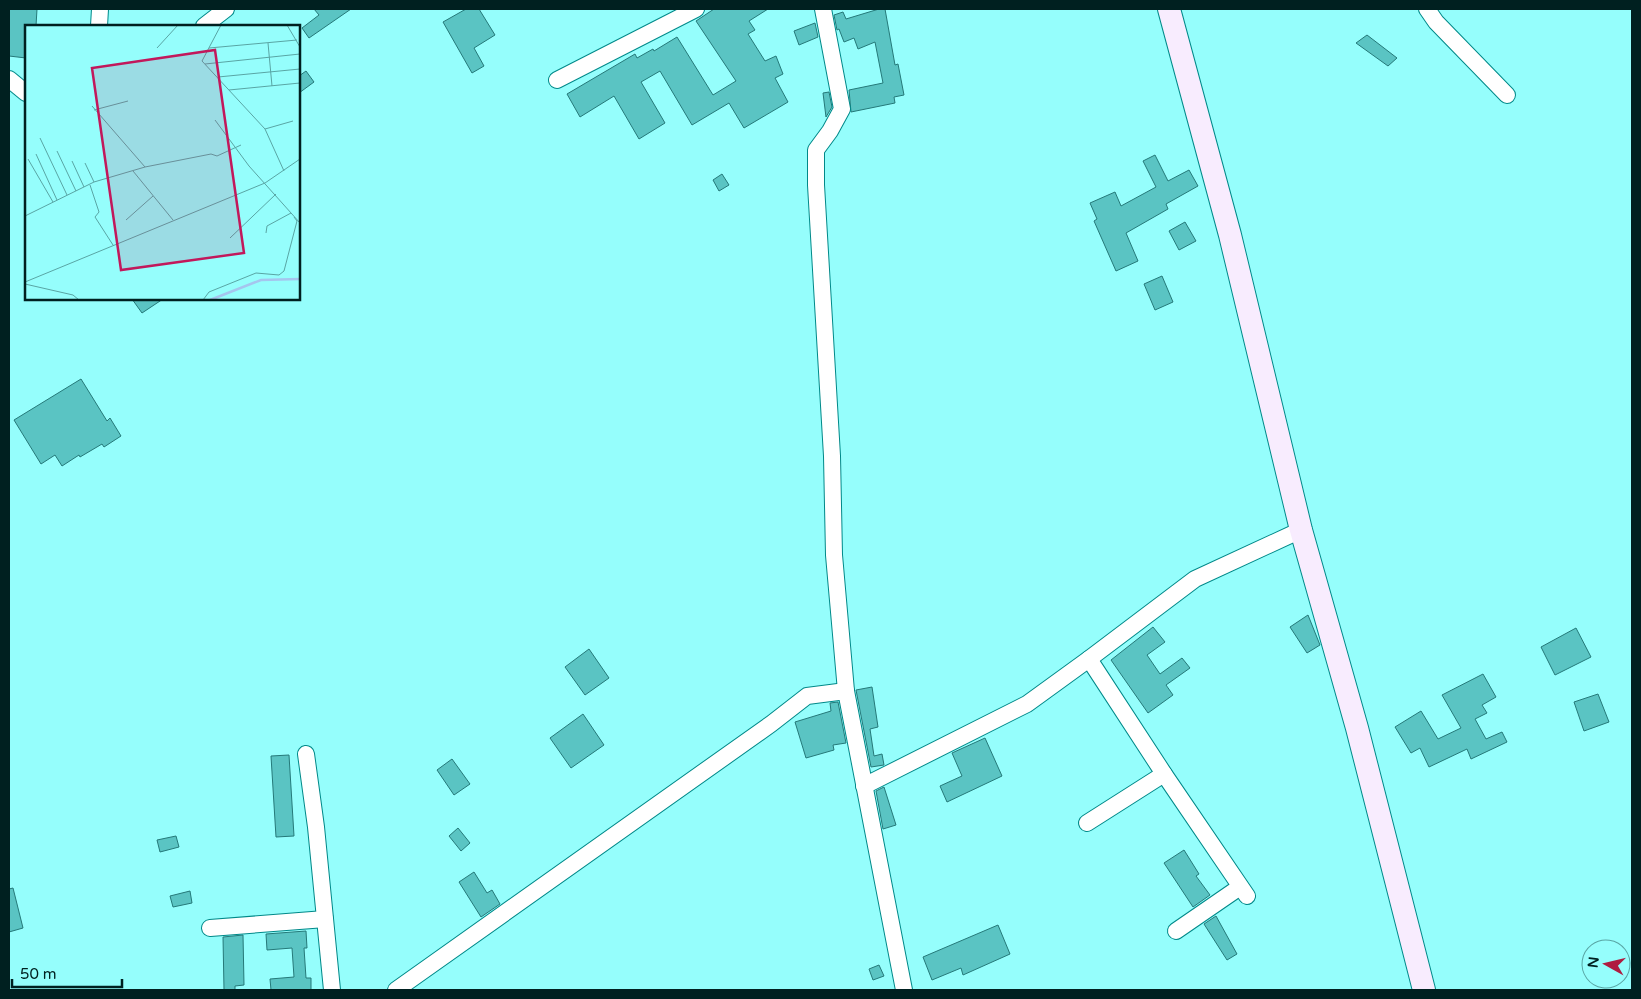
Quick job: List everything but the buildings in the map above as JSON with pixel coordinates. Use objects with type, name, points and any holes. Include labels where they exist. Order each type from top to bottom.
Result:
[{"type":"street","points":[[99,25],[100,9]]},
{"type":"street","points":[[557,80],[696,9]]},
{"type":"street","points":[[823,9],[842,109],[830,131],[816,150],[816,185],[832,456],[834,555],[846,691],[904,990]]},
{"type":"street","points":[[1170,9],[1230,234],[1301,530],[1357,728],[1424,990]]},
{"type":"street","points":[[1427,9],[1436,22],[1507,95]]},
{"type":"street","points":[[205,25],[221,10]]},
{"type":"street","points":[[9,79],[25,92]]},
{"type":"street","points":[[864,786],[1027,704],[1195,579],[1301,530]]},
{"type":"street","points":[[1089,659],[1244,892],[1176,931]]},
{"type":"street","points":[[396,990],[807,696],[846,691]]},
{"type":"street","points":[[306,754],[316,826],[332,990]]},
{"type":"street","points":[[1087,822],[1164,774]]},
{"type":"street","points":[[210,928],[325,919]]}]
